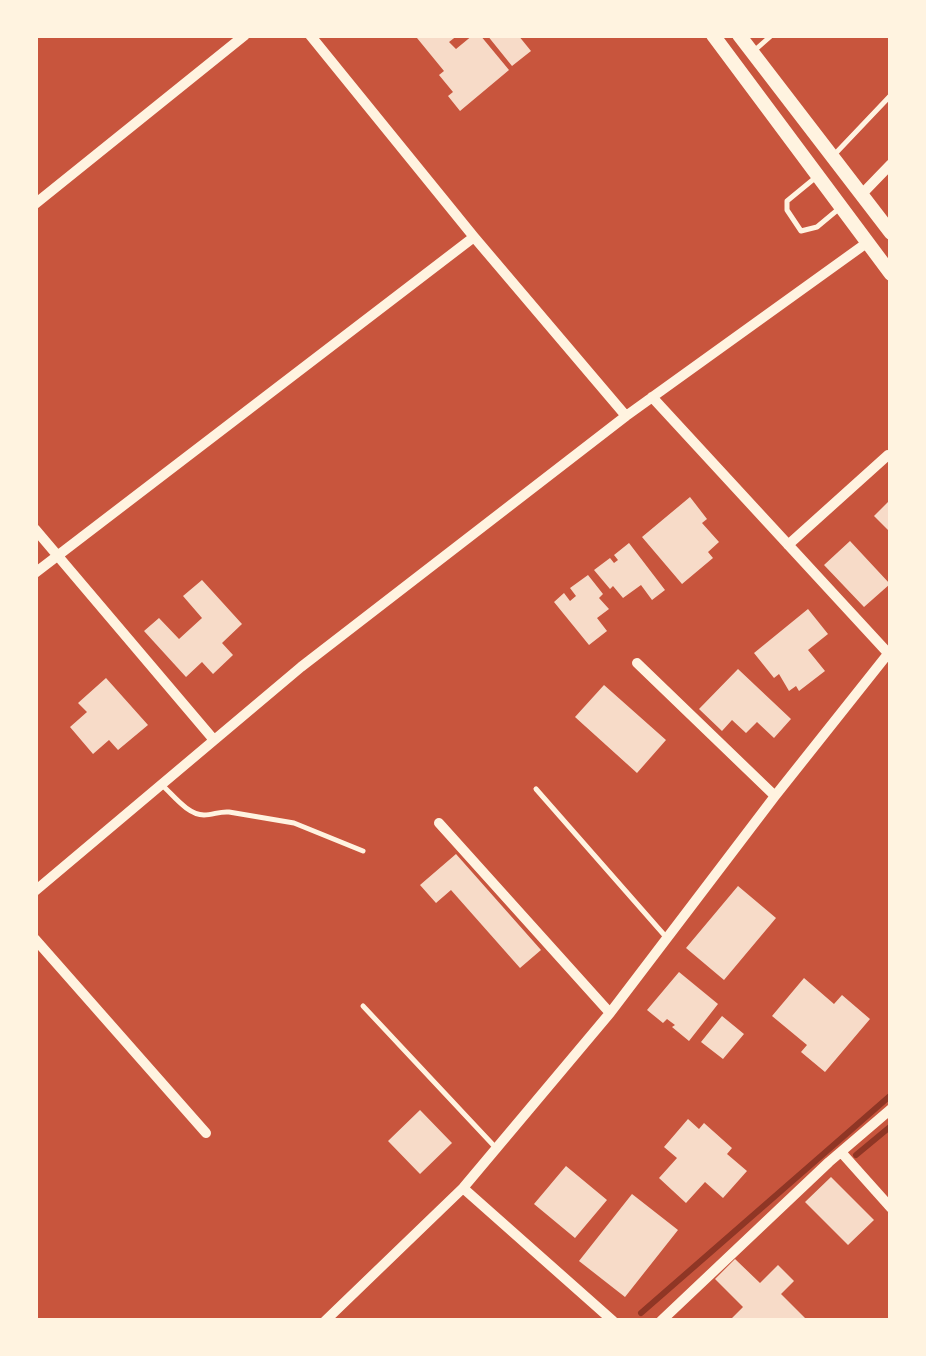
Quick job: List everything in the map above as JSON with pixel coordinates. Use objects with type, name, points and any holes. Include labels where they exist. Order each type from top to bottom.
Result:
[{"type":"main road","points":[[713,35],[891,274]]},
{"type":"main road","points":[[739,35],[891,234]]},
{"type":"street","points":[[35,204],[245,35]]},
{"type":"street","points":[[310,35],[474,238],[626,416]]},
{"type":"street","points":[[862,195],[891,164]]},
{"type":"street","points":[[35,573],[474,238]]},
{"type":"street","points":[[35,891],[301,667],[626,416],[868,242]]},
{"type":"street","points":[[324,1321],[463,1188],[610,1012],[890,651],[652,398]]},
{"type":"street","points":[[788,545],[888,454]]},
{"type":"street","points":[[35,530],[214,740]]},
{"type":"street","points":[[637,663],[775,796]]},
{"type":"street","points":[[439,823],[610,1012]]},
{"type":"street","points":[[35,939],[206,1133]]},
{"type":"street","points":[[661,1321],[891,1109]]},
{"type":"street","points":[[841,1152],[891,1208]]},
{"type":"street","points":[[463,1188],[613,1321]]},
{"type":"lane","points":[[752,52],[772,35]]},
{"type":"lane","points":[[832,158],[891,95]]},
{"type":"lane","points":[[817,176],[787,201],[787,210],[800,231],[809,230],[841,208]]},
{"type":"lane","points":[[161,784],[194,812],[204,815],[220,811],[294,823],[363,851]]},
{"type":"lane","points":[[536,790],[667,938]]},
{"type":"lane","points":[[363,1006],[496,1148]]},
{"type":"building","points":[[458,35],[449,42],[456,49],[473,35],[480,35],[509,70],[460,111],[448,96],[453,92],[439,75],[444,71],[417,38]]},
{"type":"building","points":[[487,35],[518,35],[531,51],[512,66]]},
{"type":"building","points":[[690,497],[707,519],[702,523],[719,542],[708,552],[713,558],[682,584],[642,537]]},
{"type":"building","points":[[891,499],[891,533],[874,516]]},
{"type":"building","points":[[850,541],[890,584],[864,607],[824,565]]},
{"type":"building","points":[[629,543],[665,590],[652,600],[641,585],[623,598],[594,570],[610,558],[614,563],[618,560],[614,555]]},
{"type":"building","points":[[588,575],[609,609],[597,618],[607,631],[589,645],[554,602],[564,593],[570,601],[576,596],[570,588]]},
{"type":"building","points":[[202,580],[242,624],[222,643],[233,655],[213,674],[202,662],[186,677],[144,631],[159,618],[179,639],[202,618],[183,596]]},
{"type":"building","points":[[808,609],[828,634],[808,650],[825,671],[799,691],[796,686],[789,691],[779,674],[774,678],[754,653]]},
{"type":"building","points":[[738,669],[791,719],[774,738],[757,722],[746,733],[732,720],[722,731],[699,709]]},
{"type":"building","points":[[106,678],[148,725],[118,750],[109,740],[93,754],[70,727],[87,712],[78,703]]},
{"type":"building","points":[[604,685],[666,740],[637,773],[575,717]]},
{"type":"building","points":[[456,854],[541,950],[520,968],[451,890],[436,903],[420,885]]},
{"type":"building","points":[[738,886],[776,918],[724,980],[686,948]]},
{"type":"building","points":[[679,972],[718,1004],[689,1041],[667,1019],[663,1023],[647,1010]]},
{"type":"building","points":[[804,978],[834,1004],[842,995],[870,1019],[825,1072],[801,1052],[807,1045],[772,1016]]},
{"type":"building","points":[[722,1016],[744,1034],[723,1059],[701,1042]]},
{"type":"building","points":[[420,1110],[452,1143],[420,1174],[388,1141]]},
{"type":"building","points":[[688,1119],[699,1129],[704,1123],[732,1148],[727,1154],[747,1171],[723,1198],[705,1182],[686,1203],[659,1178],[677,1158],[664,1147]]},
{"type":"building","points":[[566,1166],[607,1200],[575,1238],[534,1204]]},
{"type":"building","points":[[831,1177],[874,1220],[848,1245],[805,1202]]},
{"type":"building","points":[[632,1194],[678,1230],[625,1297],[579,1261]]},
{"type":"building","points":[[735,1259],[760,1283],[778,1265],[794,1281],[781,1294],[808,1321],[729,1321],[743,1307],[715,1279]]},
{"type":"waterway","points":[[641,1313],[891,1095]]},
{"type":"waterway","points":[[856,1155],[891,1126]]}]
